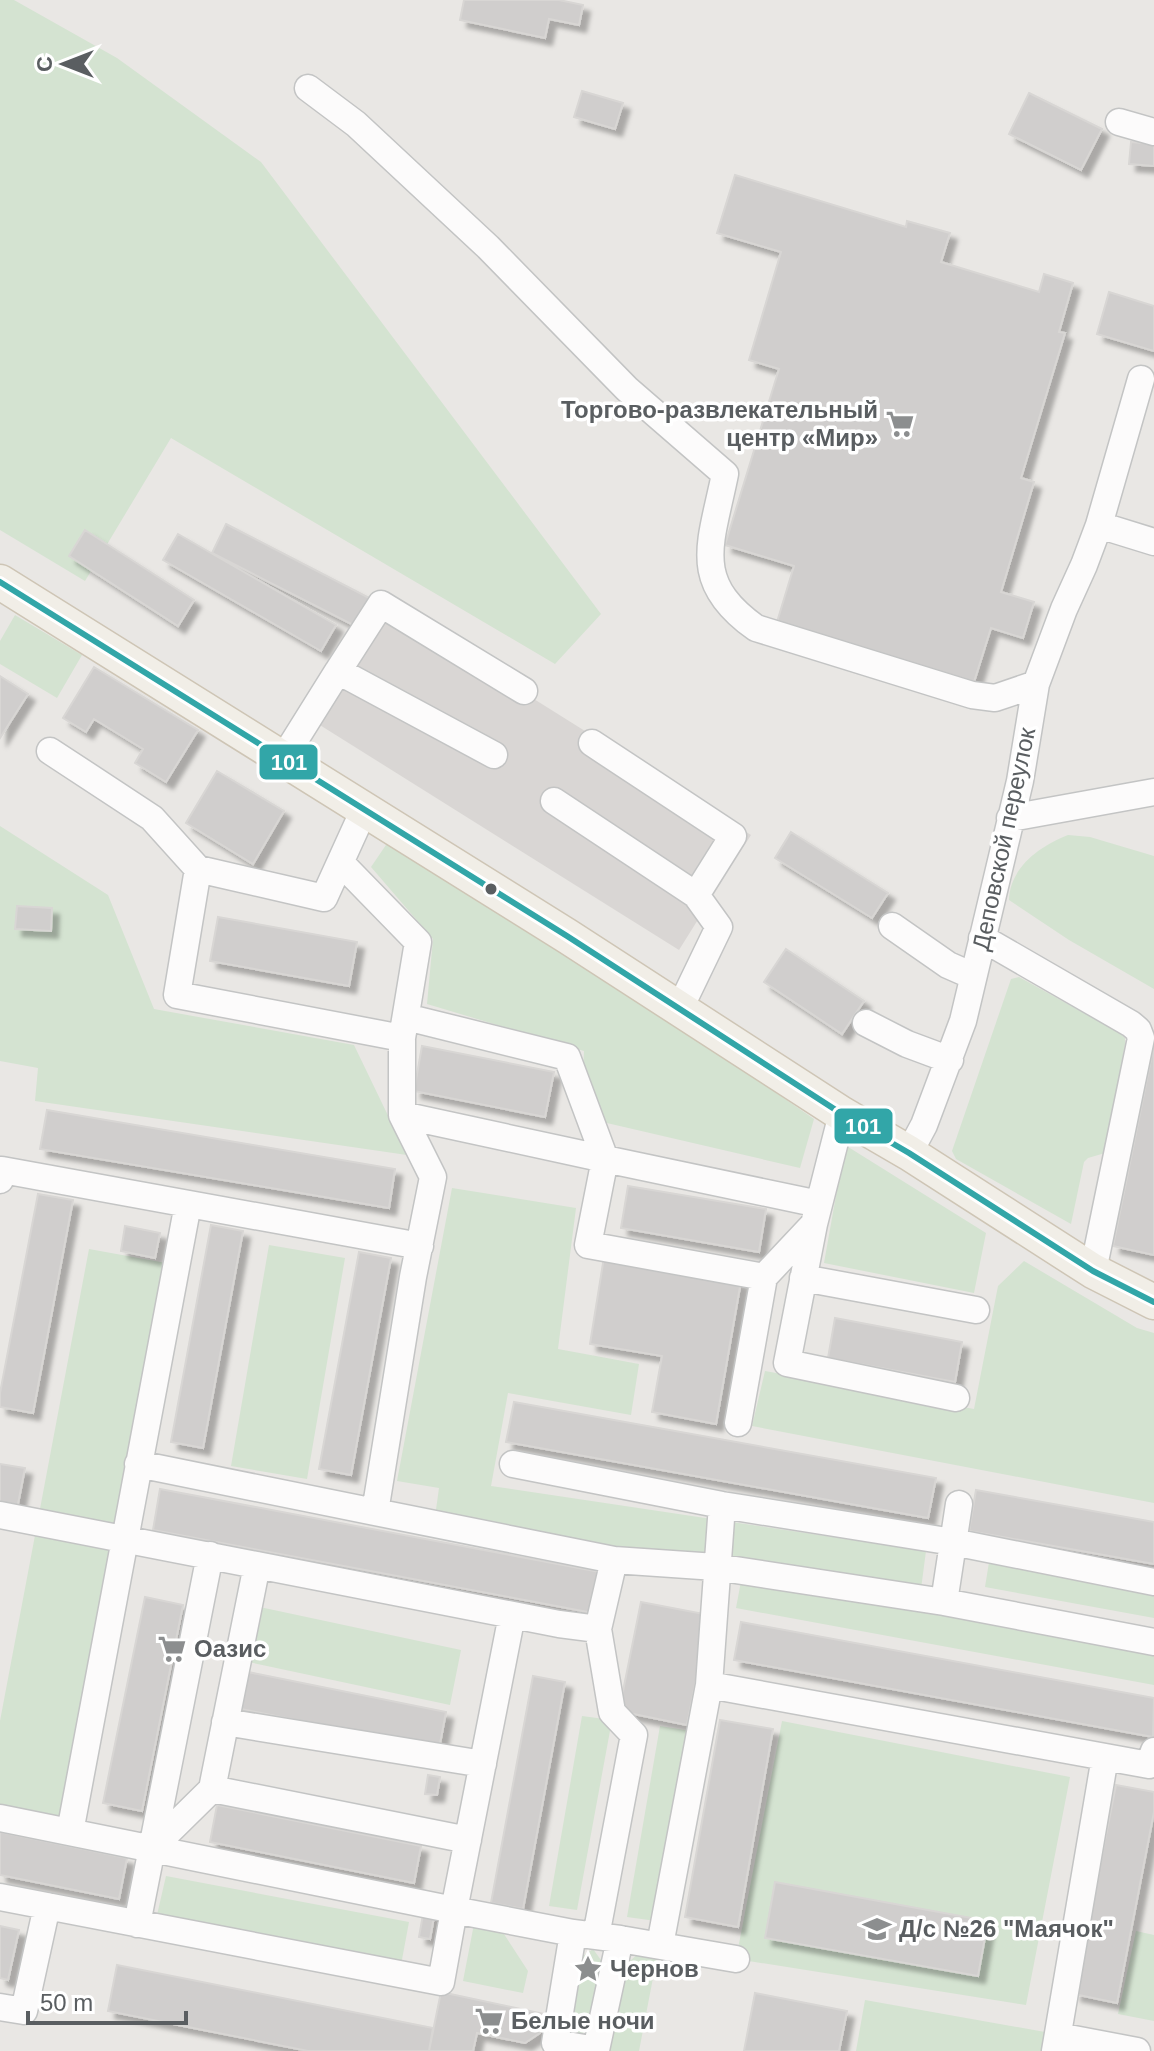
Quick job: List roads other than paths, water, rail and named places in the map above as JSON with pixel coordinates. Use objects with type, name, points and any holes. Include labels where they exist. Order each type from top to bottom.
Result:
[{"type":"main road","points":[[3,590],[283,759],[1093,1271],[1154,1302]]},
{"type":"lane","points":[[308,88],[356,124],[488,247],[627,389],[725,474],[711,540],[710,563],[721,596],[743,619],[756,628],[972,695],[995,698],[1036,684]]},
{"type":"lane","points":[[1119,122],[1154,132]]},
{"type":"lane","name":"Деповской переулок","points":[[909,1153],[924,1125],[963,1021],[1023,767],[1036,684],[1099,525],[1141,379]]},
{"type":"lane","points":[[1099,525],[1154,542]]},
{"type":"lane","points":[[283,759],[381,604],[524,691]]},
{"type":"lane","points":[[338,671],[494,755]]},
{"type":"lane","points":[[592,743],[733,836],[696,895]]},
{"type":"lane","points":[[50,751],[152,818],[198,869],[324,898],[364,810]]},
{"type":"lane","points":[[1010,818],[1154,792]]},
{"type":"lane","points":[[554,801],[696,895],[719,927],[680,1008]]},
{"type":"lane","points":[[341,863],[418,942],[404,1028],[402,1115],[433,1177],[413,1277],[375,1512]]},
{"type":"lane","points":[[198,869],[177,995],[404,1028],[567,1057],[605,1159],[588,1245],[764,1277]]},
{"type":"lane","points":[[892,926],[948,965],[973,976]]},
{"type":"lane","points":[[982,938],[1131,1024],[1141,1038],[1093,1271]]},
{"type":"lane","points":[[866,1023],[907,1044],[950,1060]]},
{"type":"lane","points":[[842,1114],[817,1214],[787,1363],[956,1398]]},
{"type":"lane","points":[[402,1115],[605,1159],[817,1214]]},
{"type":"lane","points":[[0,1180],[2,1170],[420,1246]]},
{"type":"lane","points":[[70,1832],[188,1204]]},
{"type":"lane","points":[[738,1423],[764,1277],[817,1214]]},
{"type":"lane","points":[[803,1278],[976,1310]]},
{"type":"lane","points":[[138,1464],[614,1560],[716,1567],[944,1602],[1154,1642]]},
{"type":"lane","points":[[513,1464],[722,1505],[953,1542],[1154,1582]]},
{"type":"lane","points":[[944,1602],[959,1504]]},
{"type":"lane","points":[[660,1945],[709,1685],[722,1505]]},
{"type":"lane","points":[[0,1515],[598,1629]]},
{"type":"lane","points":[[137,1924],[210,1555]]},
{"type":"lane","points":[[596,1936],[596,2050],[573,2049],[555,2043],[596,1936],[634,1735],[612,1712],[598,1629],[614,1560]]},
{"type":"lane","points":[[152,1848],[212,1789],[257,1565]]},
{"type":"lane","points":[[0,1897],[441,1982],[512,1615]]},
{"type":"lane","points":[[709,1685],[1149,1765],[1154,1751]]},
{"type":"lane","points":[[225,1722],[483,1764]]},
{"type":"lane","points":[[1105,1757],[1056,2044],[1137,2051]]},
{"type":"lane","points":[[212,1789],[468,1840]]},
{"type":"lane","points":[[0,1818],[454,1910],[736,1959]]},
{"type":"lane","points":[[0,2007],[24,2011],[47,1906]]},
{"type":"place","name":"Торгово-развлекательный центр «Мир»","points":[[900,424]]},
{"type":"place","name":"Оазис","points":[[172,1649]]},
{"type":"place","name":"Д/с №26 \"Маячок\"","points":[[877,1929]]},
{"type":"place","name":"Чернов","points":[[588,1969]]},
{"type":"place","name":"Белые ночи","points":[[489,2021]]}]
